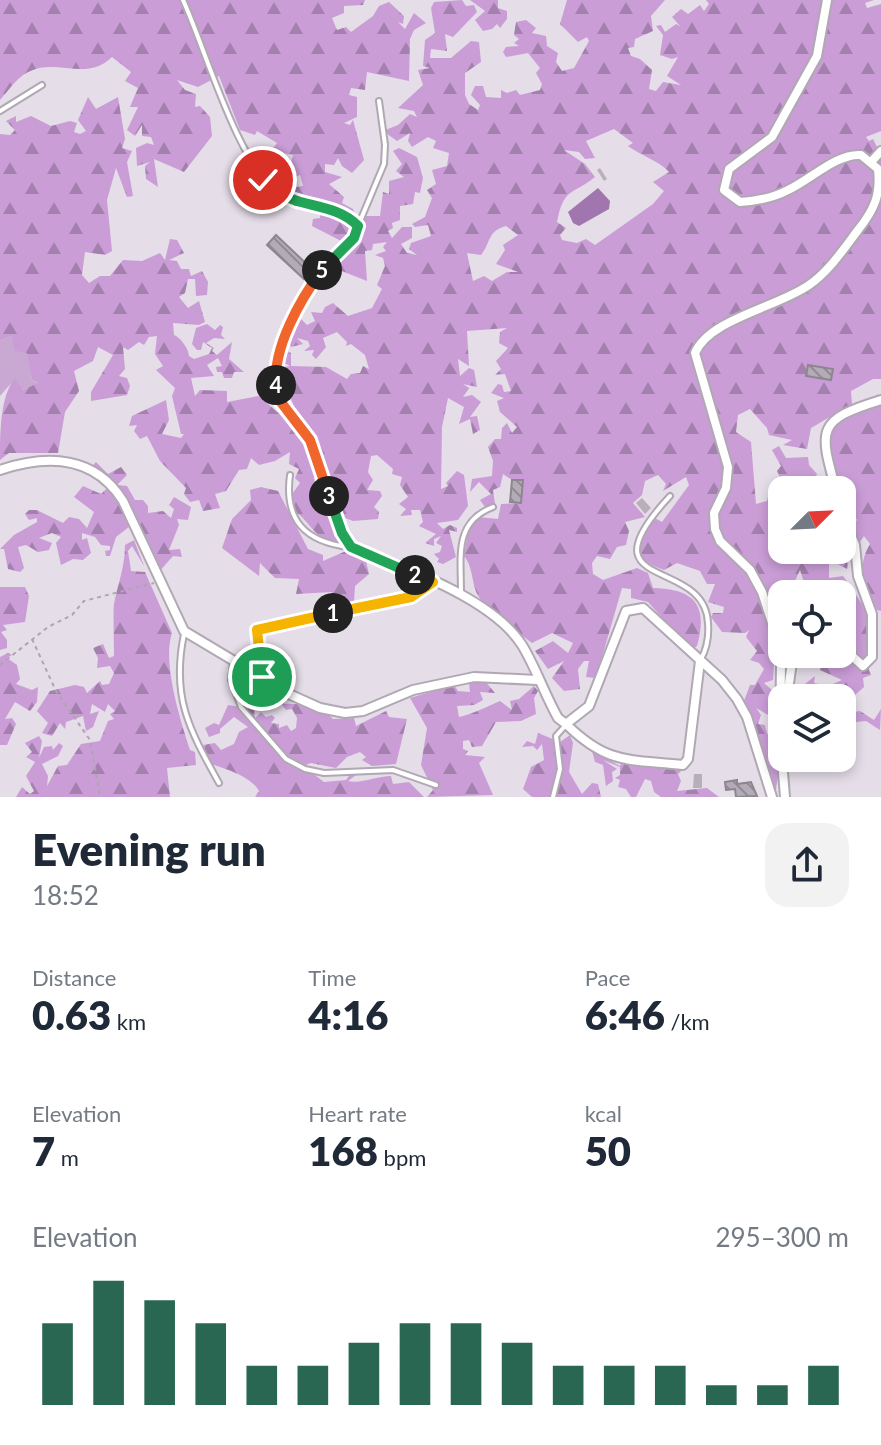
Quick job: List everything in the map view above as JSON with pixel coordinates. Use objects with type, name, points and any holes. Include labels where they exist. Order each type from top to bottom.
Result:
[{"type":"street","points":[[780,684],[781,664],[762,592],[750,570],[720,541],[715,529],[714,513],[726,488],[728,467],[695,353],[699,343],[717,329],[785,299],[827,270],[876,206],[881,182],[872,161],[853,154],[787,191],[760,201],[740,202],[724,190],[729,169],[772,137],[817,56],[827,0]]},
{"type":"street","points":[[872,161],[881,151]]},
{"type":"street","points":[[358,226],[354,238],[306,293],[275,373],[280,401],[310,440],[342,533],[351,547],[461,592],[504,624],[522,644],[558,718],[591,748],[610,757],[683,765],[688,759],[700,661]]},
{"type":"street","points":[[832,476],[823,445],[825,431],[833,421],[881,400]]},
{"type":"street","points":[[0,470],[33,462],[59,462],[93,468],[114,486],[123,501],[184,631],[320,708],[345,713],[363,711],[413,690],[474,677],[537,680]]},
{"type":"street","points":[[856,555],[858,576],[872,614],[872,657],[863,666],[856,660]]},
{"type":"street","points":[[566,724],[589,706],[619,623],[630,608],[643,608],[722,680],[747,717],[772,797]]},
{"type":"street","points":[[783,772],[785,797]]},
{"type":"lane","points":[[183,0],[217,85],[263,180],[288,199],[335,211],[350,217],[358,226],[384,164],[385,145],[379,101]]},
{"type":"lane","points":[[0,111],[42,85]]},
{"type":"lane","points":[[290,475],[287,498],[296,521],[327,544],[351,547]]},
{"type":"lane","points":[[670,496],[642,530],[636,549],[644,566],[684,586],[704,604],[708,629],[706,651],[700,661]]},
{"type":"lane","points":[[461,592],[465,528],[478,513],[493,507]]},
{"type":"lane","points":[[257,630],[262,677]]},
{"type":"lane","points":[[184,631],[178,663],[180,700],[190,730],[219,783]]},
{"type":"lane","points":[[233,660],[231,680],[241,707],[286,759],[305,769],[324,773],[393,770],[436,785]]},
{"type":"lane","points":[[553,797],[560,769],[556,736],[566,724]]},
{"type":"path","points":[[0,665],[32,638],[72,615],[84,601],[158,581]]},
{"type":"path","points":[[257,630],[411,597],[433,582]]},
{"type":"path","points":[[32,638],[56,691],[90,740],[100,797]]},
{"type":"shaded area","points":[[598,188],[610,201],[609,209],[579,226],[573,223],[568,212]]},
{"type":"shaded area","points":[[11,336],[14,343],[28,353],[32,380],[39,384],[22,390],[15,379],[0,396],[0,341]]},
{"type":"green space","points":[[0,0],[365,0],[363,5],[344,6],[344,13],[332,18],[337,30],[346,27],[351,32],[373,16],[379,6],[389,2],[404,16],[403,24],[398,22],[405,29],[414,13],[426,23],[414,30],[410,39],[409,81],[367,72],[365,90],[351,88],[349,95],[357,97],[357,117],[344,123],[350,125],[353,120],[364,160],[352,173],[342,166],[338,158],[334,165],[325,164],[325,172],[342,177],[329,184],[344,197],[342,203],[353,209],[359,226],[365,216],[380,216],[383,192],[389,194],[389,181],[404,177],[396,171],[402,164],[393,151],[399,148],[417,157],[423,178],[420,193],[415,192],[413,204],[400,206],[400,220],[392,223],[393,228],[388,231],[392,238],[402,227],[412,227],[412,238],[401,244],[407,253],[417,255],[409,249],[411,243],[431,236],[428,225],[415,227],[412,224],[425,217],[432,198],[427,190],[436,184],[432,170],[447,166],[449,153],[433,148],[436,141],[428,137],[412,147],[408,141],[410,133],[397,141],[383,131],[398,125],[410,114],[417,117],[414,111],[398,108],[423,85],[418,70],[430,68],[423,66],[425,40],[435,33],[431,8],[434,2],[462,0],[466,6],[474,5],[477,12],[453,37],[445,34],[447,51],[431,49],[430,58],[451,58],[471,41],[479,42],[481,62],[465,73],[465,95],[469,104],[478,110],[480,105],[471,95],[475,86],[483,86],[486,97],[501,98],[501,90],[507,93],[516,90],[520,95],[540,90],[542,84],[536,73],[540,68],[528,53],[506,57],[503,52],[506,47],[519,46],[514,43],[519,39],[514,35],[516,22],[526,20],[536,28],[532,33],[546,36],[547,46],[558,53],[556,62],[562,71],[574,68],[589,41],[587,37],[578,42],[560,24],[567,0],[665,0],[651,16],[653,31],[635,39],[634,47],[628,48],[631,56],[640,59],[652,70],[649,89],[656,91],[663,82],[681,85],[667,76],[678,57],[672,59],[660,55],[663,35],[656,26],[661,25],[665,32],[676,24],[680,26],[672,17],[681,9],[688,14],[700,5],[704,11],[709,4],[706,0],[874,0],[865,3],[867,8],[881,4],[881,131],[866,137],[869,141],[873,139],[881,155],[881,379],[873,379],[851,391],[852,404],[811,428],[807,449],[783,445],[792,440],[769,435],[767,428],[750,409],[738,415],[736,432],[751,442],[756,504],[767,501],[768,496],[768,564],[829,564],[829,578],[843,576],[846,580],[803,580],[800,570],[795,580],[768,580],[768,668],[774,668],[773,680],[764,683],[768,686],[768,715],[756,708],[761,715],[758,724],[765,725],[768,736],[768,772],[779,772],[776,797],[744,701],[750,685],[755,685],[764,669],[750,660],[757,651],[746,637],[749,630],[745,633],[722,632],[711,617],[713,613],[723,613],[724,607],[708,602],[715,584],[707,584],[700,571],[677,563],[664,570],[640,555],[640,543],[653,517],[662,522],[689,485],[686,477],[663,491],[666,484],[658,475],[645,481],[642,495],[633,503],[645,517],[625,522],[629,531],[626,545],[617,547],[610,559],[597,556],[592,563],[593,574],[603,580],[637,568],[648,573],[653,588],[689,596],[699,610],[701,620],[697,646],[691,650],[648,602],[631,598],[631,589],[622,588],[596,678],[586,677],[589,661],[584,661],[578,669],[580,689],[564,691],[552,678],[564,661],[548,669],[535,651],[553,641],[568,653],[573,643],[552,633],[532,643],[504,622],[479,597],[464,556],[469,526],[478,517],[498,519],[501,504],[521,503],[523,481],[512,480],[503,474],[500,487],[493,490],[495,504],[485,507],[480,500],[491,494],[479,482],[470,492],[472,479],[492,476],[493,461],[488,447],[495,439],[501,439],[502,428],[507,423],[512,433],[517,427],[500,412],[497,401],[504,398],[491,393],[498,384],[502,385],[504,392],[511,391],[505,374],[495,375],[501,369],[496,361],[508,348],[499,343],[500,332],[507,328],[467,331],[469,366],[458,359],[460,376],[469,368],[474,370],[477,387],[463,384],[469,388],[463,397],[472,395],[481,402],[470,417],[477,416],[480,430],[473,434],[470,419],[459,424],[464,407],[448,398],[442,427],[441,489],[448,486],[446,483],[457,471],[464,475],[468,506],[458,520],[437,523],[443,529],[450,525],[457,528],[457,532],[449,530],[456,557],[443,564],[437,562],[439,559],[434,554],[440,552],[442,546],[436,543],[441,536],[434,539],[434,546],[425,543],[436,534],[419,526],[423,522],[420,510],[411,510],[412,515],[400,516],[406,509],[399,504],[408,497],[400,485],[402,477],[392,474],[393,469],[377,455],[371,456],[368,472],[373,480],[367,490],[380,491],[382,496],[374,507],[379,512],[378,519],[353,521],[337,515],[289,394],[295,388],[283,384],[285,377],[279,368],[290,366],[281,361],[285,350],[291,353],[291,366],[326,367],[347,379],[351,374],[360,373],[363,366],[369,369],[365,355],[351,344],[346,346],[347,342],[337,332],[323,338],[326,347],[316,359],[312,355],[314,350],[304,351],[310,346],[308,341],[297,338],[303,344],[291,347],[288,340],[299,317],[307,325],[315,321],[311,312],[322,313],[325,307],[333,303],[348,316],[372,308],[382,289],[377,285],[385,266],[383,258],[375,255],[386,251],[383,247],[387,242],[373,244],[372,250],[365,251],[367,281],[329,266],[349,245],[312,226],[313,219],[320,218],[320,201],[285,196],[288,188],[303,186],[300,175],[295,177],[290,165],[293,155],[278,152],[270,161],[267,156],[277,143],[257,131],[255,135],[240,130],[219,76],[198,87],[177,80],[185,90],[196,94],[195,107],[200,106],[210,117],[212,136],[184,172],[154,159],[158,187],[146,179],[145,166],[150,162],[137,166],[136,148],[147,143],[154,145],[151,137],[142,136],[142,125],[135,136],[127,130],[138,107],[130,107],[138,88],[125,81],[131,72],[112,57],[93,68],[43,68],[28,72],[0,100]],"holes":[[[614,129],[633,143],[628,146],[669,172],[653,182],[664,191],[653,204],[595,245],[586,239],[577,243],[562,240],[560,235],[566,228],[557,222],[566,197],[595,177],[585,164],[564,150],[579,152],[585,159],[595,158],[586,141]],[[506,226],[518,235],[503,245],[505,250],[496,264],[518,272],[507,272],[492,281],[484,276],[473,281],[467,253],[481,255],[492,234],[500,228]]]},
{"type":"green space","points":[[470,0],[498,0],[498,8],[507,11],[507,19],[500,28],[497,24],[483,31],[475,20],[485,11]]},
{"type":"green space","points":[[88,97],[96,109],[118,97],[125,139],[122,148],[132,151],[127,162],[133,196],[127,197],[116,168],[107,200],[112,251],[105,255],[85,252],[82,275],[89,283],[100,276],[110,276],[123,260],[142,261],[160,253],[165,260],[170,239],[177,240],[184,253],[169,260],[177,261],[181,269],[189,269],[191,276],[202,271],[208,282],[207,295],[196,296],[195,279],[188,279],[185,293],[179,297],[188,308],[199,301],[205,322],[199,325],[173,323],[174,335],[194,359],[209,354],[212,348],[203,342],[201,350],[197,350],[192,344],[196,328],[207,324],[215,330],[220,325],[223,327],[221,335],[225,339],[214,338],[206,343],[214,348],[212,351],[217,355],[232,342],[229,359],[244,372],[234,372],[232,378],[224,378],[222,372],[217,372],[216,367],[222,366],[218,358],[207,365],[214,376],[191,378],[195,396],[200,390],[227,391],[227,402],[258,396],[290,424],[312,452],[315,484],[339,541],[324,539],[294,511],[290,497],[300,483],[295,478],[299,469],[289,464],[290,452],[275,461],[259,465],[251,458],[247,469],[239,470],[226,491],[215,494],[220,508],[203,511],[199,500],[190,502],[184,494],[186,488],[160,461],[147,436],[140,439],[134,431],[137,425],[129,426],[132,416],[166,400],[169,420],[162,434],[181,438],[184,434],[181,434],[172,396],[175,388],[156,370],[163,366],[155,354],[157,336],[149,337],[144,345],[139,342],[128,350],[123,347],[125,369],[119,376],[127,378],[130,386],[127,395],[91,401],[91,392],[113,355],[98,347],[93,361],[74,371],[79,391],[65,412],[58,453],[9,453],[0,460],[2,416],[10,386],[15,378],[23,390],[38,383],[32,380],[27,353],[15,351],[11,336],[0,341],[0,134],[10,135],[15,130],[6,121],[16,116],[16,122],[31,116],[51,126],[70,121],[77,123],[74,132],[80,134],[86,131],[78,120]]},
{"type":"green space","points":[[878,394],[881,401],[881,611],[877,610],[864,577],[863,561],[870,544],[864,536],[860,542],[856,535],[856,476],[836,476],[828,443],[836,423],[870,403]]},
{"type":"green space","points":[[779,446],[786,458],[808,457],[816,476],[779,476],[777,471],[781,466],[772,450]]},
{"type":"green space","points":[[96,462],[108,474],[121,467],[127,475],[117,485],[127,486],[135,500],[143,500],[148,506],[148,513],[163,511],[171,518],[174,509],[169,505],[174,497],[191,507],[188,520],[177,519],[179,525],[169,550],[180,549],[182,557],[173,556],[157,574],[134,523],[116,537],[110,556],[106,556],[105,551],[110,550],[110,546],[101,545],[95,537],[82,533],[82,540],[87,538],[91,553],[83,560],[73,559],[61,565],[56,543],[61,537],[52,533],[39,538],[52,543],[49,550],[38,552],[26,545],[18,547],[24,568],[20,572],[8,569],[4,549],[0,549],[14,535],[37,522],[37,518],[29,520],[25,514],[29,510],[37,510],[63,523],[69,517],[79,519],[87,528],[94,512],[74,497],[83,486],[101,494],[111,484],[91,467]]},
{"type":"green space","points":[[261,487],[278,491],[308,549],[323,555],[323,561],[346,551],[366,561],[369,574],[355,586],[354,602],[331,604],[332,592],[296,594],[299,579],[275,578],[260,563],[259,576],[222,548],[232,519],[251,500],[250,490]]},
{"type":"green space","points":[[134,540],[144,566],[132,546],[128,551],[131,571],[145,572],[172,633],[169,645],[171,675],[190,750],[195,752],[196,765],[167,768],[170,797],[16,797],[22,787],[30,794],[34,791],[26,776],[35,762],[26,757],[32,752],[25,743],[39,736],[42,741],[39,758],[44,747],[52,746],[53,750],[59,743],[63,746],[58,756],[42,764],[48,776],[47,786],[58,766],[67,765],[81,744],[100,741],[108,721],[114,719],[110,714],[115,711],[108,704],[105,712],[92,704],[90,714],[99,711],[93,727],[86,731],[83,716],[66,722],[65,729],[60,723],[52,736],[42,733],[48,723],[37,711],[50,691],[75,685],[84,687],[87,693],[100,681],[102,685],[109,684],[114,673],[110,666],[97,668],[98,658],[93,648],[103,644],[109,658],[114,656],[114,604],[125,545]]},
{"type":"green space","points":[[0,587],[25,587],[29,596],[25,622],[3,625],[7,630],[1,632],[7,640],[7,648],[0,650]]},
{"type":"green space","points":[[856,596],[869,624],[869,646],[865,660],[871,675],[863,678],[864,687],[856,694],[856,684],[833,684],[842,680],[820,670],[856,668]]},
{"type":"green space","points":[[8,653],[12,655],[7,658],[17,665],[20,679],[16,684],[32,690],[38,687],[37,702],[30,711],[15,702],[5,719],[12,718],[16,724],[7,745],[0,745],[0,657]]},
{"type":"green space","points":[[485,681],[495,693],[480,692],[483,700],[474,705],[457,706],[459,717],[500,701],[512,710],[510,701],[519,699],[534,686],[538,691],[534,698],[536,714],[521,721],[496,722],[482,746],[472,747],[469,740],[463,741],[463,749],[468,751],[465,755],[485,757],[479,763],[493,795],[427,797],[433,790],[421,765],[427,728],[410,698],[454,685],[458,691],[470,692],[469,683],[462,682]]},
{"type":"green space","points":[[282,694],[284,704],[311,706],[333,719],[354,718],[356,726],[386,711],[389,717],[407,719],[396,764],[372,766],[362,760],[366,757],[360,752],[347,757],[336,768],[311,763],[303,766],[324,782],[346,780],[351,773],[356,775],[348,781],[391,776],[393,784],[409,782],[424,797],[255,797],[259,791],[251,782],[211,764],[203,745],[215,743],[221,750],[234,744],[239,732],[248,727],[234,717],[220,729],[220,733],[209,737],[205,728],[214,723],[219,725],[228,705],[254,709],[255,718],[261,712],[266,717],[272,715],[275,718],[271,723],[279,724],[279,728],[287,725],[291,731],[296,728],[297,718],[292,709],[286,710],[277,698]]},
{"type":"green space","points":[[881,709],[880,730],[866,721],[856,722],[856,712],[860,711],[874,720]]},
{"type":"green space","points":[[538,733],[560,742],[570,735],[573,743],[569,772],[582,794],[592,783],[598,784],[601,797],[532,797],[523,789],[531,767],[544,760],[542,744],[537,750],[533,746],[522,747],[527,741],[535,744]]},
{"type":"green space","points":[[592,751],[620,766],[622,762],[679,767],[683,769],[678,774],[681,781],[677,791],[707,788],[719,797],[661,797],[654,792],[651,781],[645,779],[636,797],[631,797],[626,789],[618,787],[620,780],[615,778],[620,775],[620,767],[603,760],[617,769],[612,772],[613,781],[606,786],[603,765],[595,762]]},
{"type":"building","points":[[276,235],[313,270],[304,279],[267,245]]},
{"type":"building","points":[[808,365],[833,369],[831,380],[806,376]]},
{"type":"building","points":[[512,480],[523,480],[521,503],[510,502]]},
{"type":"building","points":[[260,687],[275,697],[267,709],[253,699]]},
{"type":"building","points":[[737,780],[737,784],[751,782],[757,796],[736,797],[735,789],[726,790],[725,782]]},
{"type":"route","points":[[262,677],[257,630],[411,597],[433,582],[351,547],[342,533],[310,440],[280,401],[275,373],[306,293],[323,269],[354,238],[358,226],[350,217],[335,211],[288,199],[263,180]]}]
